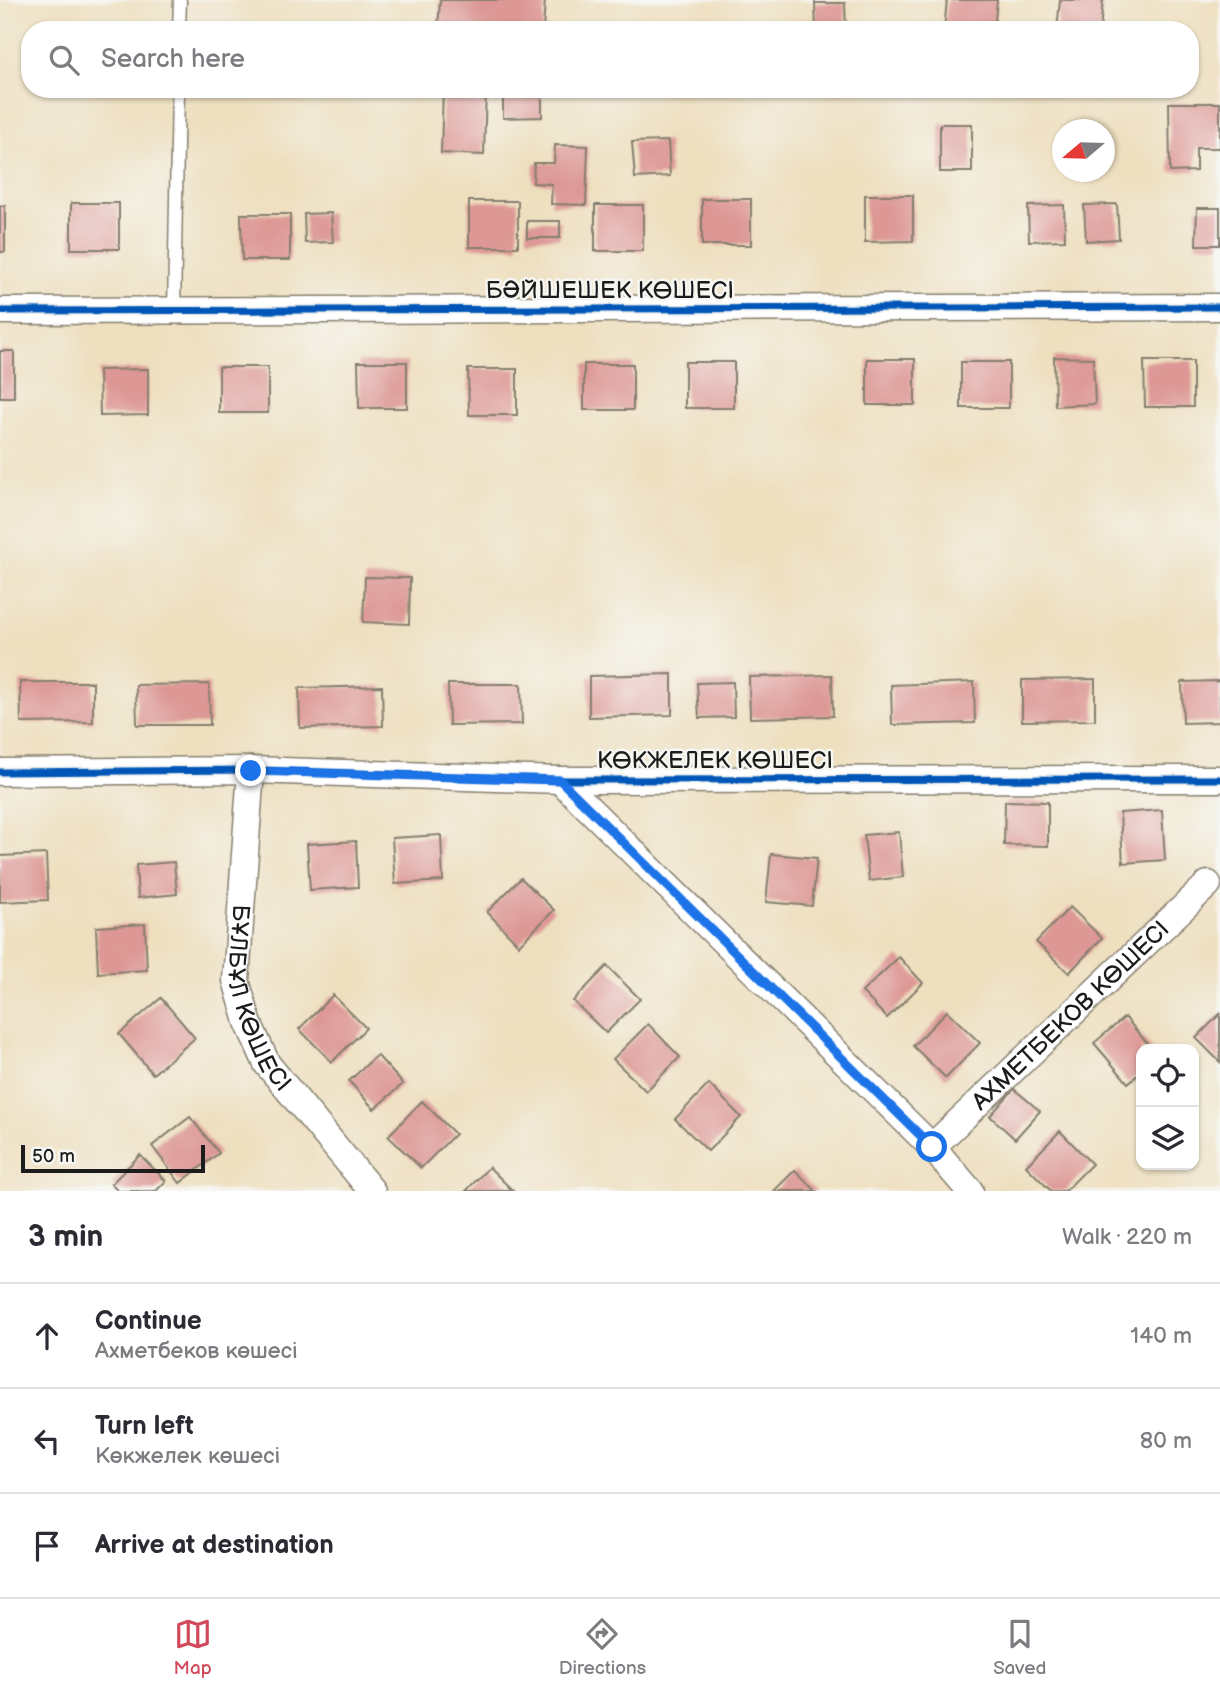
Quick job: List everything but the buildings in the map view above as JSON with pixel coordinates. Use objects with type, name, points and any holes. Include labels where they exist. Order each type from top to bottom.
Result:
[{"type":"street","name":"БӘЙШЕШЕК КӨШЕСІ","points":[[0,311],[1220,307]]},
{"type":"street","name":"КӨКЖЕЛЕК КӨШЕСІ","points":[[0,772],[251,771],[560,780],[1220,779]]},
{"type":"street","name":"БҰЛБҰЛ КӨШЕСІ","points":[[251,771],[236,980],[248,1022],[267,1064],[372,1191]]},
{"type":"street","points":[[560,780],[932,1147],[970,1191]]},
{"type":"street","name":"АХМЕТБЕКОВ КӨШЕСІ","points":[[932,1147],[1208,884]]},
{"type":"lane","points":[[179,21],[180,0]]},
{"type":"lane","points":[[174,311],[178,98]]},
{"type":"cycle path","points":[[0,311],[1220,307]]},
{"type":"cycle path","points":[[0,772],[251,770],[560,780],[1220,779]]},
{"type":"route","points":[[251,771],[560,780],[932,1147]]}]
